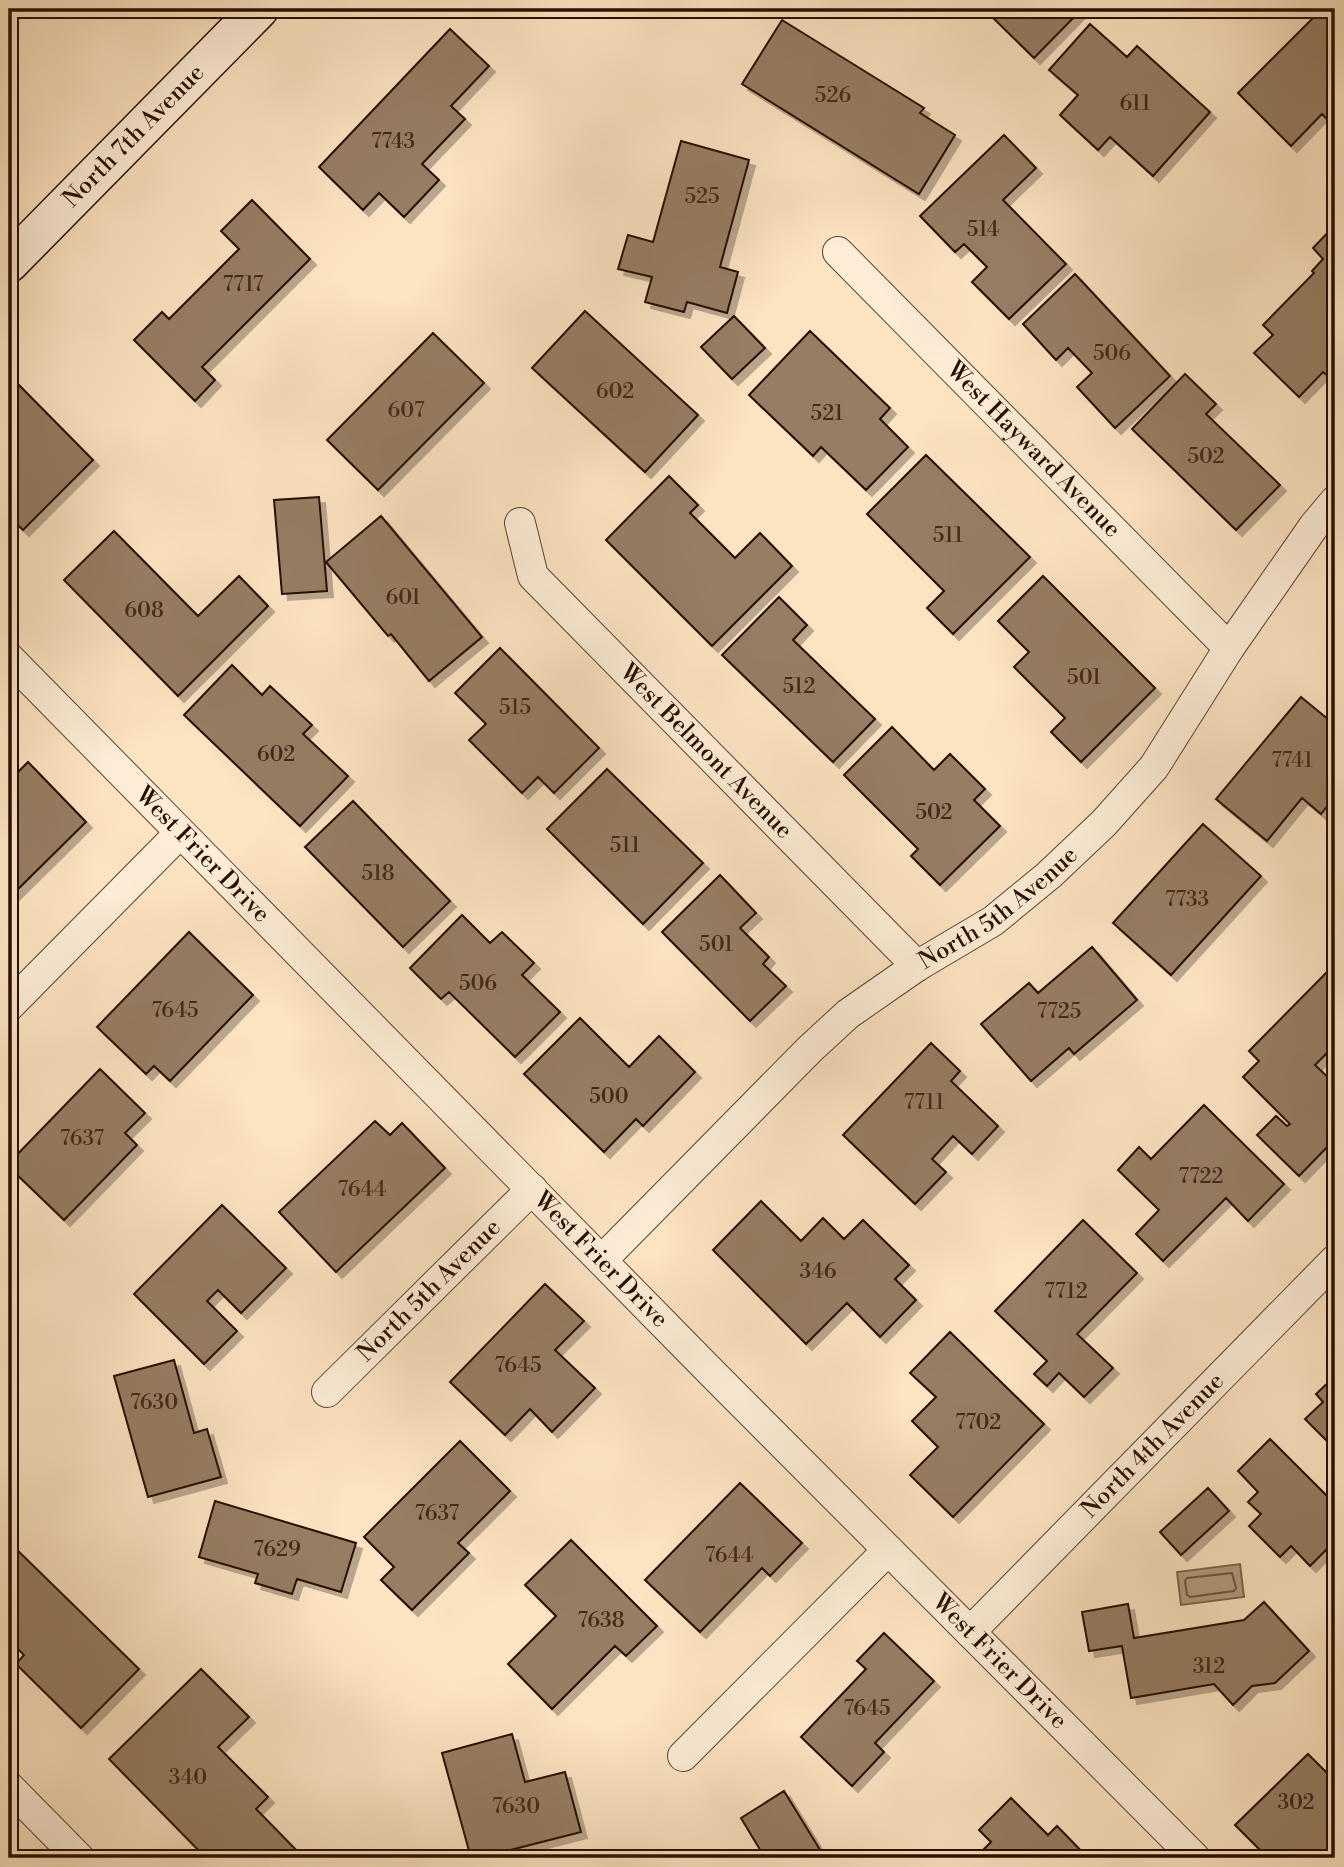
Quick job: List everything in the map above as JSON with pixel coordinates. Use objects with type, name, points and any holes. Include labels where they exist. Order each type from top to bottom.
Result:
[{"type":"main road","name":"North 7th Avenue","points":[[9,263],[259,9]]},
{"type":"street","name":"West Hayward Avenue","points":[[838,252],[1228,648]]},
{"type":"street","name":"North 5th Avenue","points":[[602,1260],[810,1049],[848,1014],[917,965],[993,920],[1049,874],[1104,823],[1154,767],[1228,648],[1314,526],[1335,501]]},
{"type":"street","name":"West Belmont Avenue","points":[[520,523],[533,576],[917,965]]},
{"type":"street","name":"West Frier Drive","points":[[9,658],[1195,1858]]},
{"type":"street","points":[[9,1006],[180,834]]},
{"type":"street","name":"North 5th Avenue","points":[[327,1392],[533,1189]]},
{"type":"street","name":"North 4th Avenue","points":[[970,1632],[1335,1260]]},
{"type":"street","points":[[683,1756],[888,1550]]},
{"type":"street","points":[[9,1787],[79,1858]]},
{"type":"water","points":[[1240,1564],[1244,1597],[1181,1605],[1177,1572]]},
{"type":"building","points":[[984,9],[1082,9],[1034,58]]},
{"type":"building","points":[[1322,9],[1335,9],[1335,119],[1331,123],[1322,114],[1291,146],[1238,93]]},
{"type":"building","points":[[782,20],[924,108],[920,113],[955,135],[919,194],[742,84]]},
{"type":"building","points":[[1090,24],[1127,57],[1137,46],[1210,112],[1153,176],[1110,137],[1098,150],[1060,115],[1078,95],[1049,70]]},
{"type":"building","points":[[450,29],[489,66],[451,106],[465,119],[422,164],[439,180],[404,217],[379,193],[363,210],[319,167]]},
{"type":"building","points":[[1004,135],[1036,168],[1003,200],[1066,264],[1009,319],[972,282],[987,267],[964,244],[955,252],[920,216]]},
{"type":"building","points":[[681,141],[749,160],[720,267],[738,272],[727,313],[687,302],[684,312],[645,302],[652,277],[618,269],[628,235],[653,242]]},
{"type":"building","points":[[252,200],[310,259],[202,367],[215,380],[195,401],[134,340],[162,312],[169,319],[239,249],[221,231]]},
{"type":"building","points":[[1335,225],[1335,373],[1330,378],[1323,372],[1299,397],[1254,353],[1273,335],[1263,325],[1314,273],[1312,271],[1323,259],[1313,248]]},
{"type":"building","points":[[1075,274],[1170,376],[1115,428],[1077,387],[1092,373],[1068,348],[1056,360],[1023,324]]},
{"type":"building","points":[[585,311],[698,415],[645,472],[532,368]]},
{"type":"building","points":[[734,316],[765,348],[732,379],[701,347]]},
{"type":"building","points":[[810,331],[890,408],[880,419],[908,447],[866,490],[821,447],[813,456],[749,395]]},
{"type":"building","points":[[433,333],[484,383],[378,490],[327,440]]},
{"type":"building","points":[[1185,374],[1216,404],[1206,414],[1280,485],[1236,530],[1132,429]]},
{"type":"building","points":[[9,375],[93,460],[23,530],[9,516]]},
{"type":"building","points":[[926,455],[1030,557],[953,634],[927,608],[944,591],[867,514]]},
{"type":"building","points":[[669,476],[698,505],[690,513],[735,558],[760,533],[792,566],[712,646],[606,540]]},
{"type":"building","points":[[319,497],[327,591],[282,594],[274,500]]},
{"type":"building","points":[[381,516],[482,637],[429,681],[326,562]]},
{"type":"building","points":[[114,531],[198,616],[239,576],[268,606],[178,696],[64,580]]},
{"type":"building","points":[[1043,576],[1155,688],[1081,762],[1051,732],[1065,718],[1014,667],[1029,652],[998,621]]},
{"type":"building","points":[[779,597],[807,625],[793,640],[875,719],[833,762],[722,655]]},
{"type":"building","points":[[500,648],[599,748],[554,793],[538,777],[522,793],[469,740],[486,724],[455,693]]},
{"type":"building","points":[[232,665],[262,695],[270,686],[312,725],[303,734],[348,776],[300,826],[184,715]]},
{"type":"building","points":[[1301,697],[1335,725],[1335,796],[1321,814],[1302,798],[1267,841],[1216,799]]},
{"type":"building","points":[[892,727],[934,770],[950,754],[985,789],[974,800],[1000,826],[940,885],[911,856],[918,849],[844,775]]},
{"type":"building","points":[[28,762],[86,822],[9,898],[9,781]]},
{"type":"building","points":[[607,769],[703,863],[643,924],[547,829]]},
{"type":"building","points":[[353,801],[450,901],[403,947],[305,847]]},
{"type":"building","points":[[1203,824],[1261,876],[1171,975],[1113,923]]},
{"type":"building","points":[[720,875],[756,913],[740,928],[769,957],[763,964],[786,986],[750,1021],[662,932]]},
{"type":"building","points":[[462,915],[490,943],[502,932],[534,963],[522,975],[560,1012],[515,1057],[449,992],[441,999],[410,968]]},
{"type":"building","points":[[189,932],[253,995],[170,1081],[154,1066],[146,1074],[97,1027]]},
{"type":"building","points":[[1092,947],[1137,1000],[1074,1054],[1069,1048],[1031,1081],[981,1024],[1029,983],[1038,993]]},
{"type":"building","points":[[1328,971],[1335,978],[1335,1063],[1326,1054],[1315,1065],[1335,1084],[1332,1087],[1335,1089],[1335,1139],[1299,1176],[1257,1135],[1276,1116],[1287,1126],[1290,1124],[1243,1077],[1259,1061],[1249,1051]]},
{"type":"building","points":[[580,1018],[629,1067],[659,1036],[695,1072],[643,1126],[636,1119],[604,1152],[524,1074]]},
{"type":"building","points":[[931,1043],[960,1071],[951,1081],[998,1126],[972,1154],[953,1136],[932,1159],[946,1172],[915,1204],[843,1135]]},
{"type":"building","points":[[100,1069],[145,1113],[125,1133],[137,1145],[64,1220],[9,1167],[9,1163]]},
{"type":"building","points":[[1204,1105],[1284,1184],[1248,1221],[1226,1198],[1163,1261],[1136,1234],[1159,1210],[1118,1170],[1139,1147],[1151,1159]]},
{"type":"building","points":[[375,1121],[390,1135],[402,1123],[445,1168],[336,1272],[279,1212]]},
{"type":"building","points":[[761,1201],[801,1241],[823,1218],[844,1239],[863,1220],[909,1265],[895,1279],[916,1300],[880,1337],[847,1303],[806,1344],[713,1250]]},
{"type":"building","points":[[222,1205],[286,1268],[241,1313],[218,1290],[207,1301],[237,1331],[204,1364],[134,1294]]},
{"type":"building","points":[[1083,1220],[1137,1273],[1077,1334],[1113,1368],[1084,1397],[1059,1373],[1047,1386],[1034,1374],[1047,1361],[995,1311]]},
{"type":"building","points":[[545,1284],[584,1321],[555,1350],[595,1388],[552,1432],[530,1409],[505,1435],[450,1382]]},
{"type":"building","points":[[950,1332],[1044,1424],[953,1517],[910,1475],[938,1447],[912,1421],[936,1397],[910,1373]]},
{"type":"building","points":[[174,1360],[194,1433],[207,1429],[221,1477],[148,1497],[114,1376]]},
{"type":"building","points":[[1335,1376],[1335,1449],[1305,1419],[1323,1402],[1316,1394]]},
{"type":"building","points":[[1270,1439],[1335,1504],[1335,1541],[1310,1566],[1291,1546],[1280,1557],[1249,1526],[1261,1514],[1248,1502],[1258,1492],[1238,1471]]},
{"type":"building","points":[[460,1441],[510,1491],[458,1543],[469,1553],[412,1610],[381,1580],[394,1567],[364,1537]]},
{"type":"building","points":[[740,1483],[802,1543],[770,1576],[762,1568],[700,1632],[645,1580]]},
{"type":"building","points":[[1208,1488],[1229,1511],[1181,1555],[1160,1532]]},
{"type":"building","points":[[215,1501],[356,1543],[341,1592],[297,1579],[292,1594],[255,1583],[258,1574],[199,1557]]},
{"type":"building","points":[[571,1540],[657,1626],[626,1656],[615,1646],[552,1709],[508,1664],[556,1616],[525,1585]]},
{"type":"building","points":[[11,1544],[139,1669],[81,1728],[16,1664],[24,1655],[9,1640]]},
{"type":"building","points":[[1264,1602],[1309,1651],[1275,1683],[1252,1686],[1233,1705],[1214,1684],[1131,1698],[1122,1646],[1089,1651],[1082,1612],[1128,1604],[1134,1638],[1244,1620]]},
{"type":"building","points":[[884,1633],[934,1681],[875,1743],[884,1752],[852,1786],[801,1737],[866,1669],[857,1661]]},
{"type":"building","points":[[201,1669],[249,1717],[218,1747],[268,1797],[256,1809],[304,1858],[206,1858],[109,1759]]},
{"type":"building","points":[[512,1734],[525,1782],[565,1772],[581,1832],[471,1858],[442,1753]]},
{"type":"building","points":[[1308,1754],[1335,1781],[1335,1858],[1268,1858],[1235,1825]]},
{"type":"building","points":[[784,1791],[825,1858],[765,1858],[741,1818]]},
{"type":"building","points":[[1011,1798],[1048,1835],[1057,1826],[1088,1858],[975,1858],[991,1842],[979,1830]]}]
